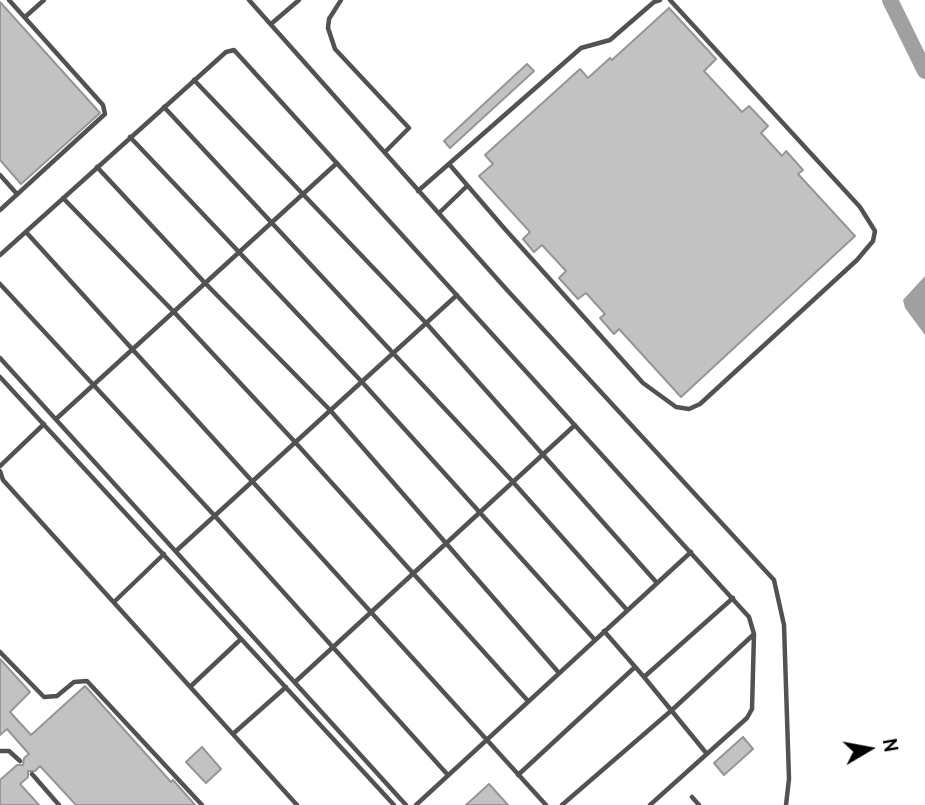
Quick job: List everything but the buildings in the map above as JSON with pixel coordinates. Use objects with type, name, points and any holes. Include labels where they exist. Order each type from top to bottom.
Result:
[{"type":"lane","points":[[0,210],[105,114],[103,105],[9,0]]},
{"type":"lane","points":[[25,17],[44,0]]},
{"type":"lane","points":[[249,0],[516,300],[774,580],[784,625],[789,779],[786,805]]},
{"type":"lane","points":[[271,24],[299,0]]},
{"type":"lane","points":[[341,0],[329,19],[328,28],[335,49],[410,128],[385,152]]},
{"type":"lane","points":[[418,191],[581,48],[610,40],[654,2],[660,0]]},
{"type":"lane","points":[[449,164],[643,383],[676,407],[689,409],[700,404],[857,260],[873,241],[875,231],[860,207],[670,0]]},
{"type":"lane","points":[[0,255],[194,80],[226,52],[234,50],[749,617],[754,634],[752,709],[747,718],[650,805]]},
{"type":"lane","points":[[194,80],[426,323],[657,583]]},
{"type":"lane","points":[[164,107],[513,482],[627,611]]},
{"type":"lane","points":[[130,137],[362,382],[595,639]]},
{"type":"lane","points":[[56,419],[337,163]]},
{"type":"lane","points":[[97,167],[205,284],[330,410],[559,673]]},
{"type":"lane","points":[[0,175],[18,194]]},
{"type":"lane","points":[[439,213],[467,186]]},
{"type":"lane","points":[[63,198],[295,442],[528,701]]},
{"type":"lane","points":[[26,232],[546,805]]},
{"type":"lane","points":[[0,284],[214,515],[447,775]]},
{"type":"lane","points":[[176,551],[457,295]]},
{"type":"lane","points":[[0,358],[406,805]]},
{"type":"lane","points":[[0,377],[394,805]]},
{"type":"lane","points":[[44,424],[0,468],[3,480],[297,805]]},
{"type":"lane","points":[[295,682],[575,425]]},
{"type":"lane","points":[[416,805],[691,552]]},
{"type":"lane","points":[[114,602],[164,554]]},
{"type":"lane","points":[[644,677],[733,598]]},
{"type":"lane","points":[[604,631],[707,754]]},
{"type":"lane","points":[[562,805],[754,634]]},
{"type":"lane","points":[[191,686],[241,639]]},
{"type":"lane","points":[[0,652],[44,698],[57,696],[74,682],[88,681],[202,805]]},
{"type":"lane","points":[[518,775],[635,667]]},
{"type":"lane","points":[[234,733],[286,687]]},
{"type":"lane","points":[[0,751],[9,751],[20,761]]},
{"type":"lane","points":[[32,774],[60,805]]},
{"type":"lane","points":[[692,797],[699,805]]},
{"type":"shaded area","points":[[925,276],[925,335],[905,308],[903,300]]},
{"type":"waterway","points":[[890,0],[925,71]]}]
